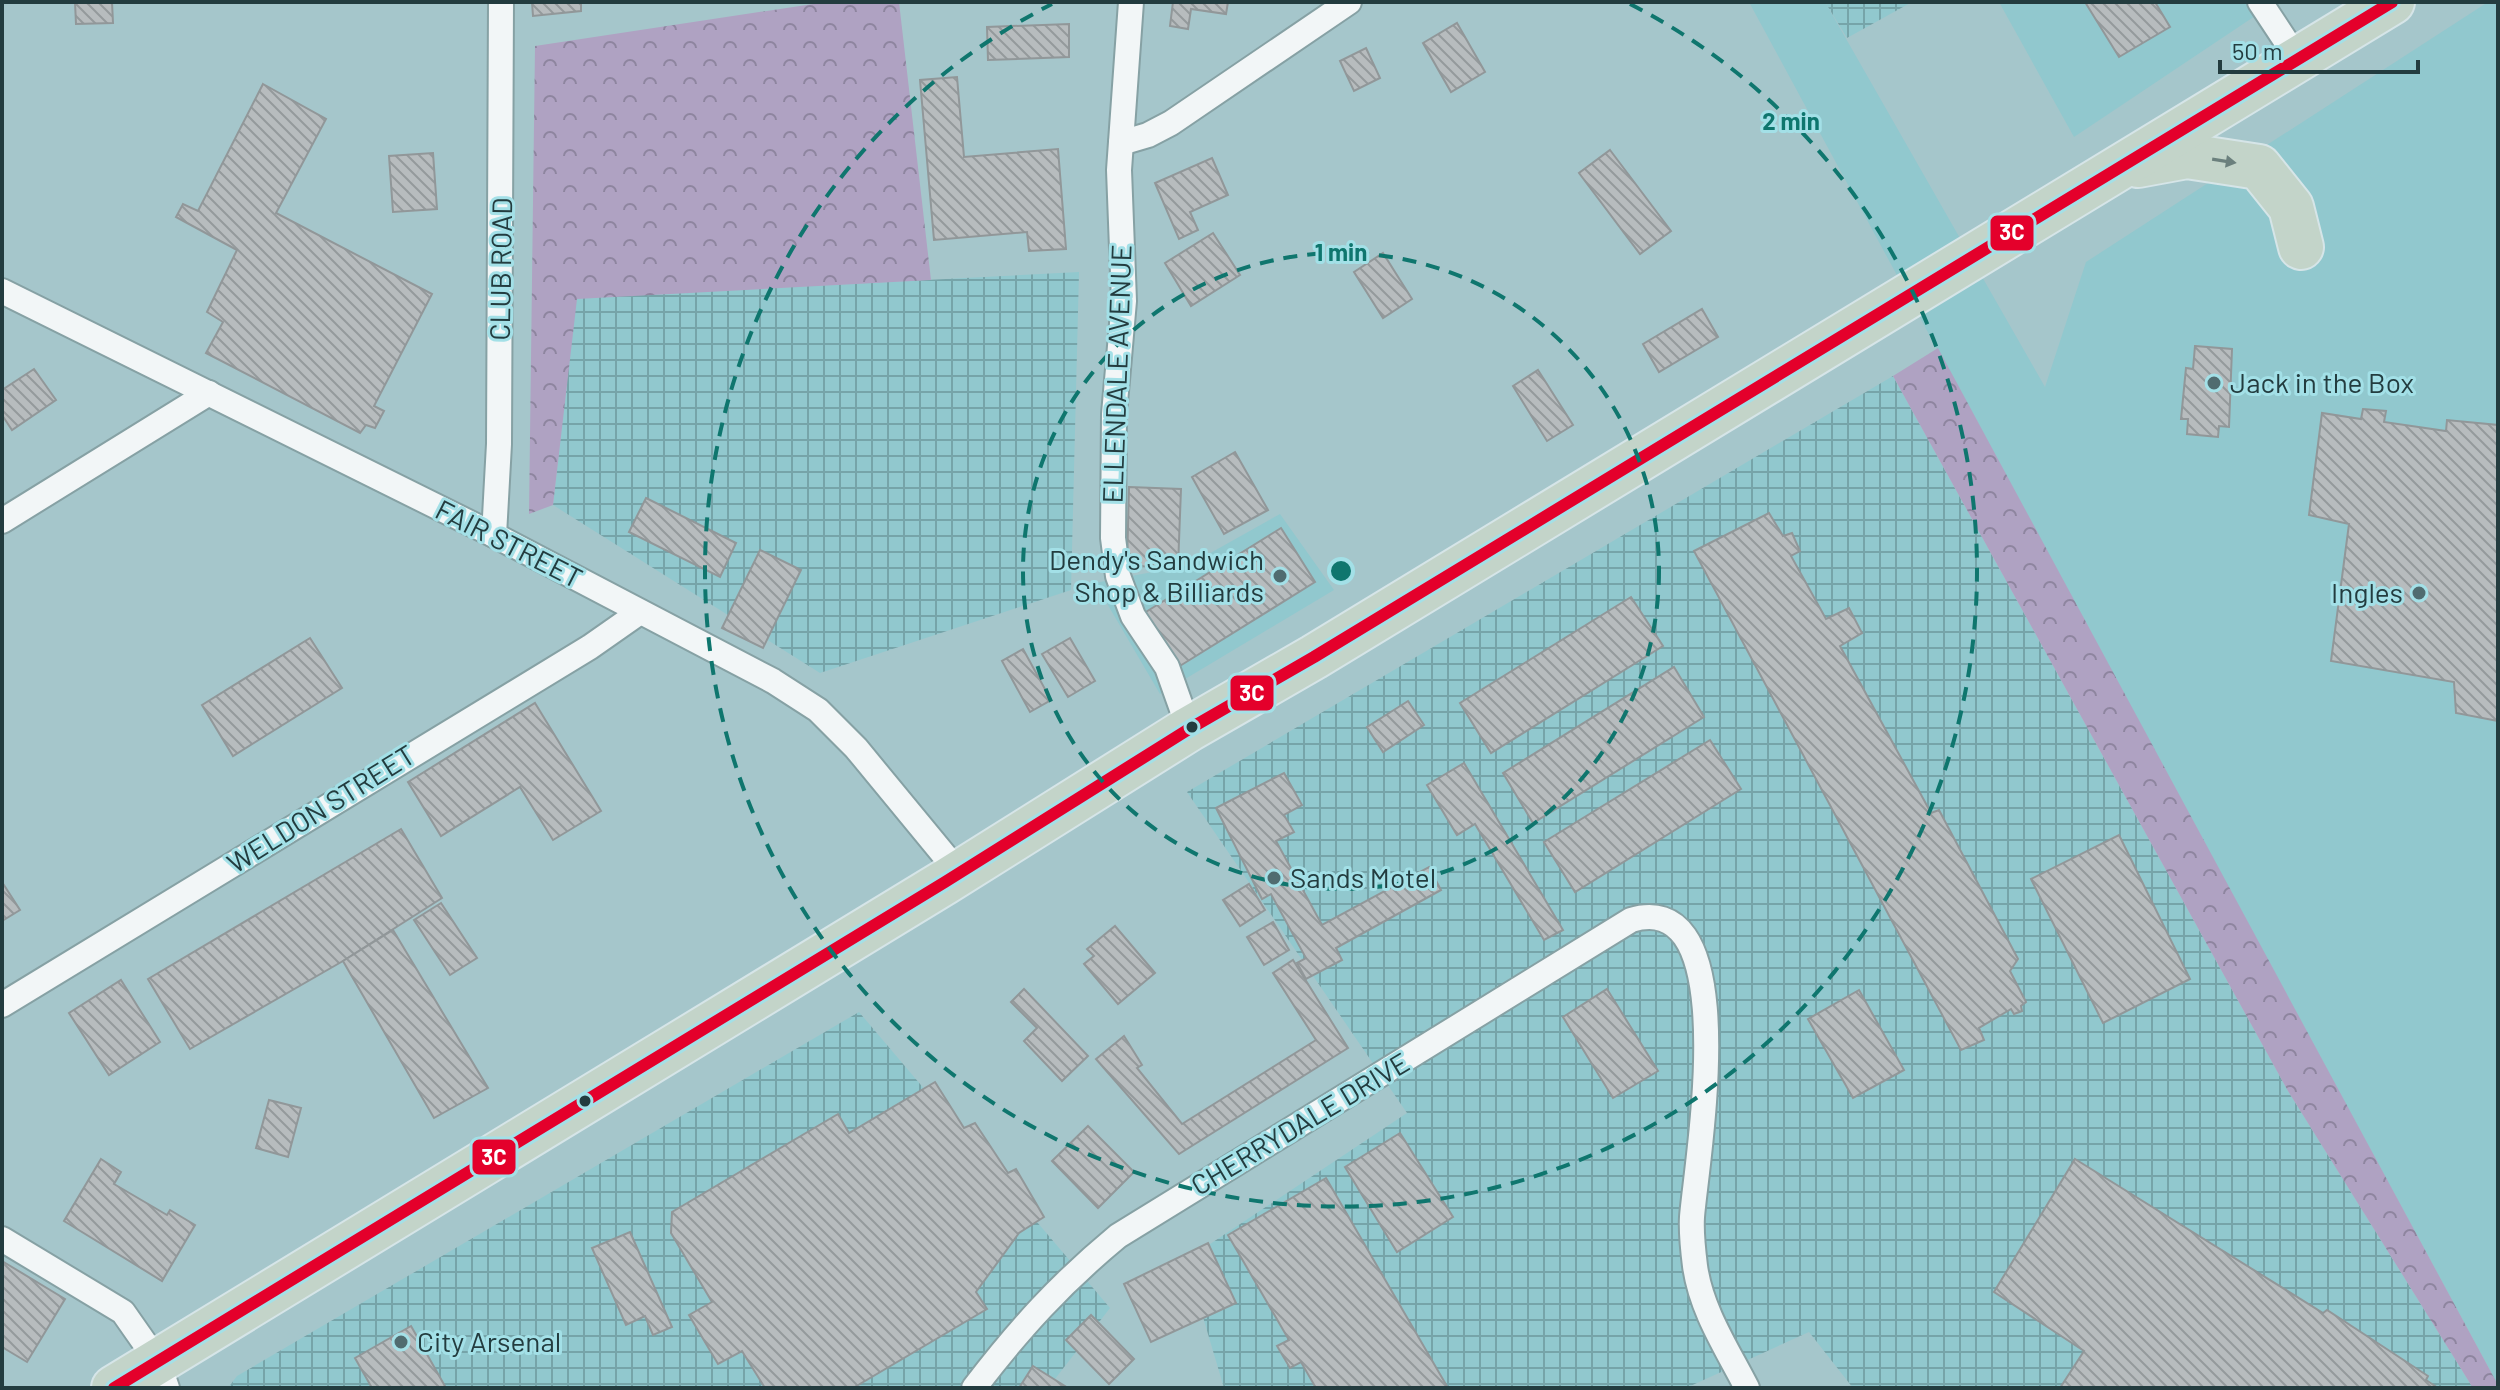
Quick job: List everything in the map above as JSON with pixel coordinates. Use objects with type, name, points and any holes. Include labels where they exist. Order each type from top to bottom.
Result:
[{"type":"highway","points":[[114,1388],[162,1375],[1189,729],[1314,657],[2392,2]]},
{"type":"highway","points":[[2120,169],[2187,156],[2259,167],[2291,207],[2301,247]]},
{"type":"street","name":"CLUB ROAD","points":[[494,535],[499,444],[501,2]]},
{"type":"street","name":"ELLENDALE AVENUE","points":[[1131,2],[1121,143],[1124,301],[1114,414],[1113,538],[1118,576],[1133,616],[1167,667],[1189,729]]},
{"type":"street","points":[[1121,143],[1148,135],[1171,123],[1349,2]]},
{"type":"street","points":[[2260,2],[2299,61]]},
{"type":"street","name":"FAIR STREET","points":[[2,291],[494,535],[773,681],[818,710],[856,748],[959,873]]},
{"type":"street","points":[[2,521],[209,393]]},
{"type":"street","name":"WELDON STREET","points":[[2,1005],[590,647],[640,612]]},
{"type":"street","name":"CHERRYDALE DRIVE","points":[[974,1388],[1021,1326],[1069,1275],[1118,1236],[1631,920],[1642,917],[1665,920],[1685,937],[1695,957],[1707,1029],[1707,1070],[1692,1222],[1695,1267],[1706,1308],[1747,1388]]},
{"type":"street","points":[[2,1239],[123,1312],[162,1375]]},
{"type":"shaded area","points":[[1749,2],[1825,2],[2045,387],[2086,262],[2488,2],[2498,2],[2498,1385]]},
{"type":"shaded area","points":[[1825,2],[1912,2],[1847,38]]},
{"type":"shaded area","points":[[1999,2],[2276,2],[2074,137]]},
{"type":"shaded area","points":[[1079,272],[1071,590],[820,673],[553,505],[576,298]]},
{"type":"shaded area","points":[[1893,376],[2288,1091],[2473,1388],[1853,1388],[1809,1332],[1686,1388],[1224,1388],[1186,1260],[1407,1113],[1187,792]]},
{"type":"shaded area","points":[[1280,514],[1334,590],[1160,694],[1095,583],[1189,565]]},
{"type":"shaded area","points":[[859,1012],[1110,1308],[1048,1388],[228,1388],[237,1376]]},
{"type":"green space","points":[[826,2],[899,2],[931,280],[577,299],[553,505],[529,514],[535,46]]},
{"type":"green space","points":[[1938,348],[2498,1388],[2473,1388],[2288,1091],[1893,376]]},
{"type":"building","points":[[75,2],[112,2],[113,23],[76,24]]},
{"type":"building","points":[[532,2],[581,2],[581,11],[533,16]]},
{"type":"building","points":[[1173,2],[1228,2],[1226,14],[1191,9],[1188,29],[1170,26]]},
{"type":"building","points":[[2085,2],[2155,2],[2170,27],[2119,57]]},
{"type":"building","points":[[1457,23],[1485,72],[1451,92],[1423,43]]},
{"type":"building","points":[[1069,24],[1069,57],[988,60],[987,27]]},
{"type":"building","points":[[1366,48],[1380,78],[1354,91],[1340,61]]},
{"type":"building","points":[[957,77],[964,157],[1058,149],[1066,249],[1029,251],[1027,232],[934,240],[920,80]]},
{"type":"building","points":[[263,84],[326,119],[276,213],[432,294],[374,406],[384,411],[375,428],[366,425],[360,433],[206,353],[223,322],[207,312],[237,250],[176,217],[183,204],[198,211]]},
{"type":"building","points":[[1610,150],[1671,231],[1640,254],[1579,173]]},
{"type":"building","points":[[433,153],[437,209],[393,212],[389,156]]},
{"type":"building","points":[[1212,158],[1228,195],[1190,212],[1198,230],[1179,239],[1155,183]]},
{"type":"building","points":[[1213,233],[1240,275],[1191,306],[1165,263]]},
{"type":"building","points":[[1383,253],[1412,299],[1383,318],[1354,272]]},
{"type":"building","points":[[1702,309],[1718,337],[1659,372],[1643,344]]},
{"type":"building","points":[[2195,346],[2232,349],[2229,427],[2219,426],[2218,437],[2187,434],[2188,419],[2181,419],[2186,368],[2193,369]]},
{"type":"building","points":[[34,369],[56,400],[12,430],[2,415],[2,390]]},
{"type":"building","points":[[1538,370],[1573,425],[1547,441],[1513,386]]},
{"type":"building","name":"Ingles","points":[[2363,409],[2386,411],[2384,422],[2446,431],[2447,420],[2498,425],[2498,721],[2456,713],[2454,682],[2331,661],[2349,524],[2309,515],[2322,413],[2361,419]]},
{"type":"building","points":[[1235,452],[1268,510],[1224,534],[1192,477]]},
{"type":"building","points":[[1129,487],[1181,489],[1178,567],[1127,566]]},
{"type":"building","points":[[646,498],[736,543],[720,577],[629,532]]},
{"type":"building","points":[[1769,513],[1783,536],[1792,533],[1800,551],[1791,556],[1826,619],[1849,608],[1862,633],[1840,646],[1931,813],[1939,810],[2018,959],[2010,971],[2026,1002],[2021,1006],[2022,1011],[2014,1014],[2011,1009],[1979,1028],[1984,1040],[1961,1050],[1694,551]]},
{"type":"building","points":[[1281,528],[1315,582],[1175,669],[1141,615]]},
{"type":"building","points":[[760,550],[801,570],[763,648],[722,628]]},
{"type":"building","points":[[1631,597],[1663,646],[1491,753],[1460,703]]},
{"type":"building","points":[[310,638],[342,688],[233,756],[202,705]]},
{"type":"building","points":[[1070,638],[1095,681],[1068,697],[1042,654]]},
{"type":"building","points":[[1023,649],[1051,700],[1030,712],[1002,661]]},
{"type":"building","points":[[1674,667],[1704,717],[1533,823],[1503,773]]},
{"type":"building","points":[[1408,701],[1424,725],[1383,752],[1367,727]]},
{"type":"building","points":[[535,703],[601,811],[553,840],[520,787],[441,836],[408,782]]},
{"type":"building","points":[[1710,740],[1741,789],[1575,892],[1544,842]]},
{"type":"building","name":"Sands Motel","points":[[1464,763],[1563,930],[1544,940],[1475,824],[1457,835],[1427,785]]},
{"type":"building","name":"Sands Motel","points":[[1284,773],[1302,805],[1284,815],[1294,832],[1276,841],[1322,925],[1429,867],[1441,890],[1336,948],[1342,960],[1306,979],[1297,963],[1306,958],[1271,894],[1262,899],[1216,808]]},
{"type":"building","points":[[401,829],[442,898],[343,961],[190,1049],[148,979]]},
{"type":"building","points":[[2119,835],[2190,979],[2103,1023],[2031,879]]},
{"type":"building","points":[[2,882],[20,910],[2,921]]},
{"type":"building","points":[[1249,884],[1265,910],[1240,926],[1223,900]]},
{"type":"building","points":[[441,903],[477,958],[450,975],[414,920]]},
{"type":"building","points":[[1273,922],[1289,950],[1264,965],[1247,937]]},
{"type":"building","points":[[1115,926],[1155,973],[1118,1004],[1084,964],[1094,956],[1087,949]]},
{"type":"building","points":[[393,930],[488,1088],[434,1118],[343,961]]},
{"type":"building","points":[[1293,960],[1348,1048],[1179,1154],[1096,1059],[1124,1036],[1142,1065],[1137,1068],[1182,1124],[1316,1040],[1273,973]]},
{"type":"building","points":[[121,980],[160,1042],[109,1075],[69,1013]]},
{"type":"building","points":[[1024,989],[1088,1056],[1062,1081],[1024,1041],[1037,1028],[1011,1002]]},
{"type":"building","points":[[1607,989],[1658,1071],[1613,1098],[1563,1017]]},
{"type":"building","points":[[1859,990],[1904,1070],[1853,1098],[1808,1019]]},
{"type":"building","points":[[935,1082],[964,1128],[975,1123],[1008,1173],[1016,1169],[1044,1217],[1019,1233],[976,1292],[987,1309],[853,1388],[765,1388],[742,1351],[718,1364],[689,1315],[712,1302],[671,1233],[672,1212],[838,1114],[849,1133]]},
{"type":"building","points":[[269,1100],[301,1108],[288,1157],[256,1148]]},
{"type":"building","points":[[1088,1126],[1134,1172],[1098,1208],[1052,1161]]},
{"type":"building","points":[[1400,1133],[1453,1217],[1397,1252],[1345,1167]]},
{"type":"building","points":[[101,1159],[121,1172],[114,1184],[167,1215],[170,1210],[195,1225],[162,1281],[64,1221]]},
{"type":"building","points":[[2075,1159],[2323,1313],[2327,1310],[2428,1376],[2426,1380],[2438,1388],[2060,1388],[2084,1351],[1994,1292]]},
{"type":"building","points":[[1326,1178],[1448,1388],[1316,1388],[1301,1362],[1290,1368],[1277,1346],[1289,1340],[1228,1235]]},
{"type":"building","points":[[630,1232],[672,1327],[653,1335],[645,1316],[626,1325],[592,1248]]},
{"type":"building","points":[[1208,1243],[1236,1303],[1151,1342],[1124,1284]]},
{"type":"building","points":[[2,1261],[65,1299],[27,1362],[2,1347]]},
{"type":"building","points":[[1091,1315],[1134,1359],[1109,1384],[1066,1340]]},
{"type":"building","name":"City Arsenal","points":[[411,1326],[446,1388],[372,1388],[355,1358]]},
{"type":"building","points":[[1033,1366],[1068,1388],[1019,1388]]},
{"type":"transit line","name":"3C","points":[[114,1388],[945,882],[1189,729],[1314,657],[2392,2]]},
{"type":"place","name":"Jack in the Box","points":[[2214,383]]},
{"type":"place","name":"Dendy's Sandwich Shop & Billiards","points":[[1280,576]]},
{"type":"place","name":"Ingles","points":[[2419,593]]},
{"type":"place","name":"Sands Motel","points":[[1274,878]]},
{"type":"place","name":"City Arsenal","points":[[401,1342]]}]
